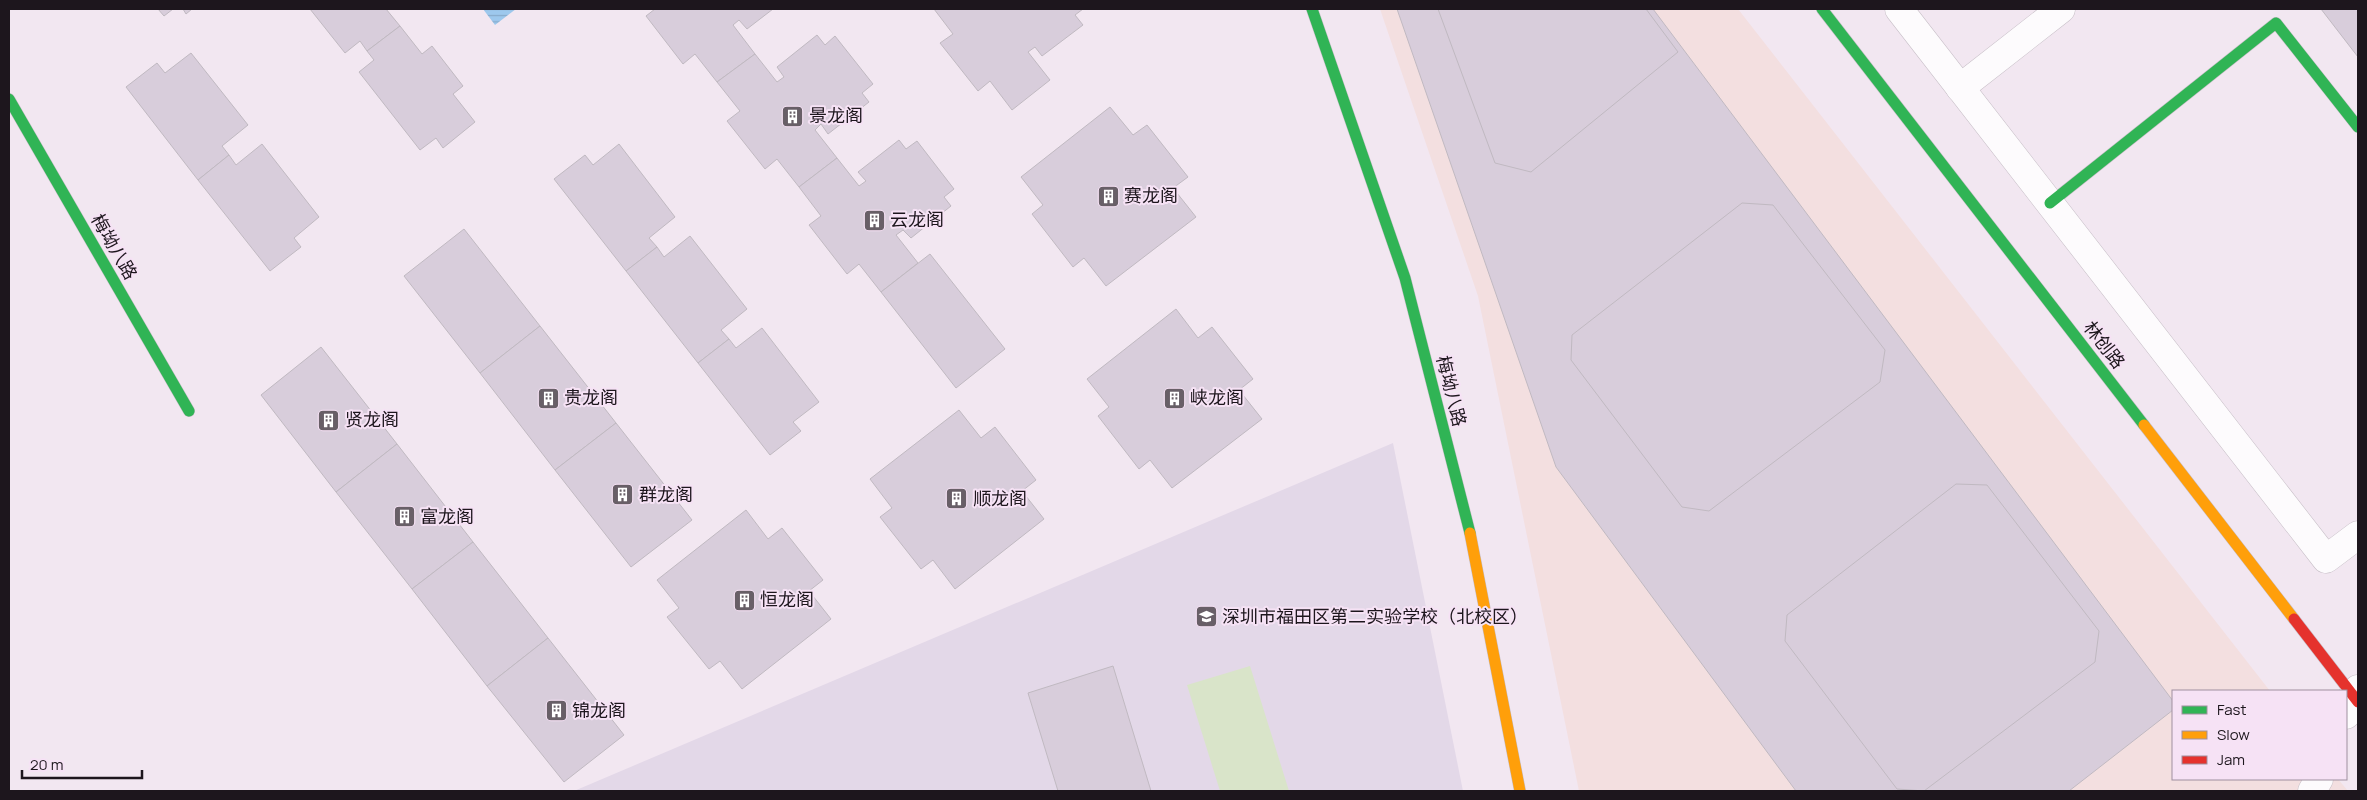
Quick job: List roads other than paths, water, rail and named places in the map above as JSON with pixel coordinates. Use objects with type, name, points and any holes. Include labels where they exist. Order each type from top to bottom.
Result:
[{"type":"street","name":"梅坳八路","points":[[1312,9],[1404,278],[1475,553],[1520,791]]},
{"type":"street","name":"林创路","points":[[1822,9],[2346,690]]},
{"type":"street","points":[[1899,9],[2326,559],[2358,535]]},
{"type":"street","points":[[1960,88],[2061,9]]},
{"type":"street","points":[[2050,203],[2276,23],[2358,128]]},
{"type":"street","name":"梅坳八路","points":[[9,99],[189,412]]},
{"type":"water","points":[[483,9],[516,9],[495,25]]},
{"type":"place","name":"景龙阁","points":[[793,116]]},
{"type":"place","name":"赛龙阁","points":[[1108,196]]},
{"type":"place","name":"云龙阁","points":[[874,220]]},
{"type":"place","name":"贵龙阁","points":[[548,398]]},
{"type":"place","name":"峡龙阁","points":[[1174,398]]},
{"type":"place","name":"贤龙阁","points":[[329,420]]},
{"type":"place","name":"群龙阁","points":[[623,495]]},
{"type":"place","name":"顺龙阁","points":[[957,499]]},
{"type":"place","name":"富龙阁","points":[[404,517]]},
{"type":"place","name":"恒龙阁","points":[[744,600]]},
{"type":"place","name":"深圳市福田区第二实验学校（北校区）","points":[[1206,617]]},
{"type":"place","name":"锦龙阁","points":[[556,711]]}]
